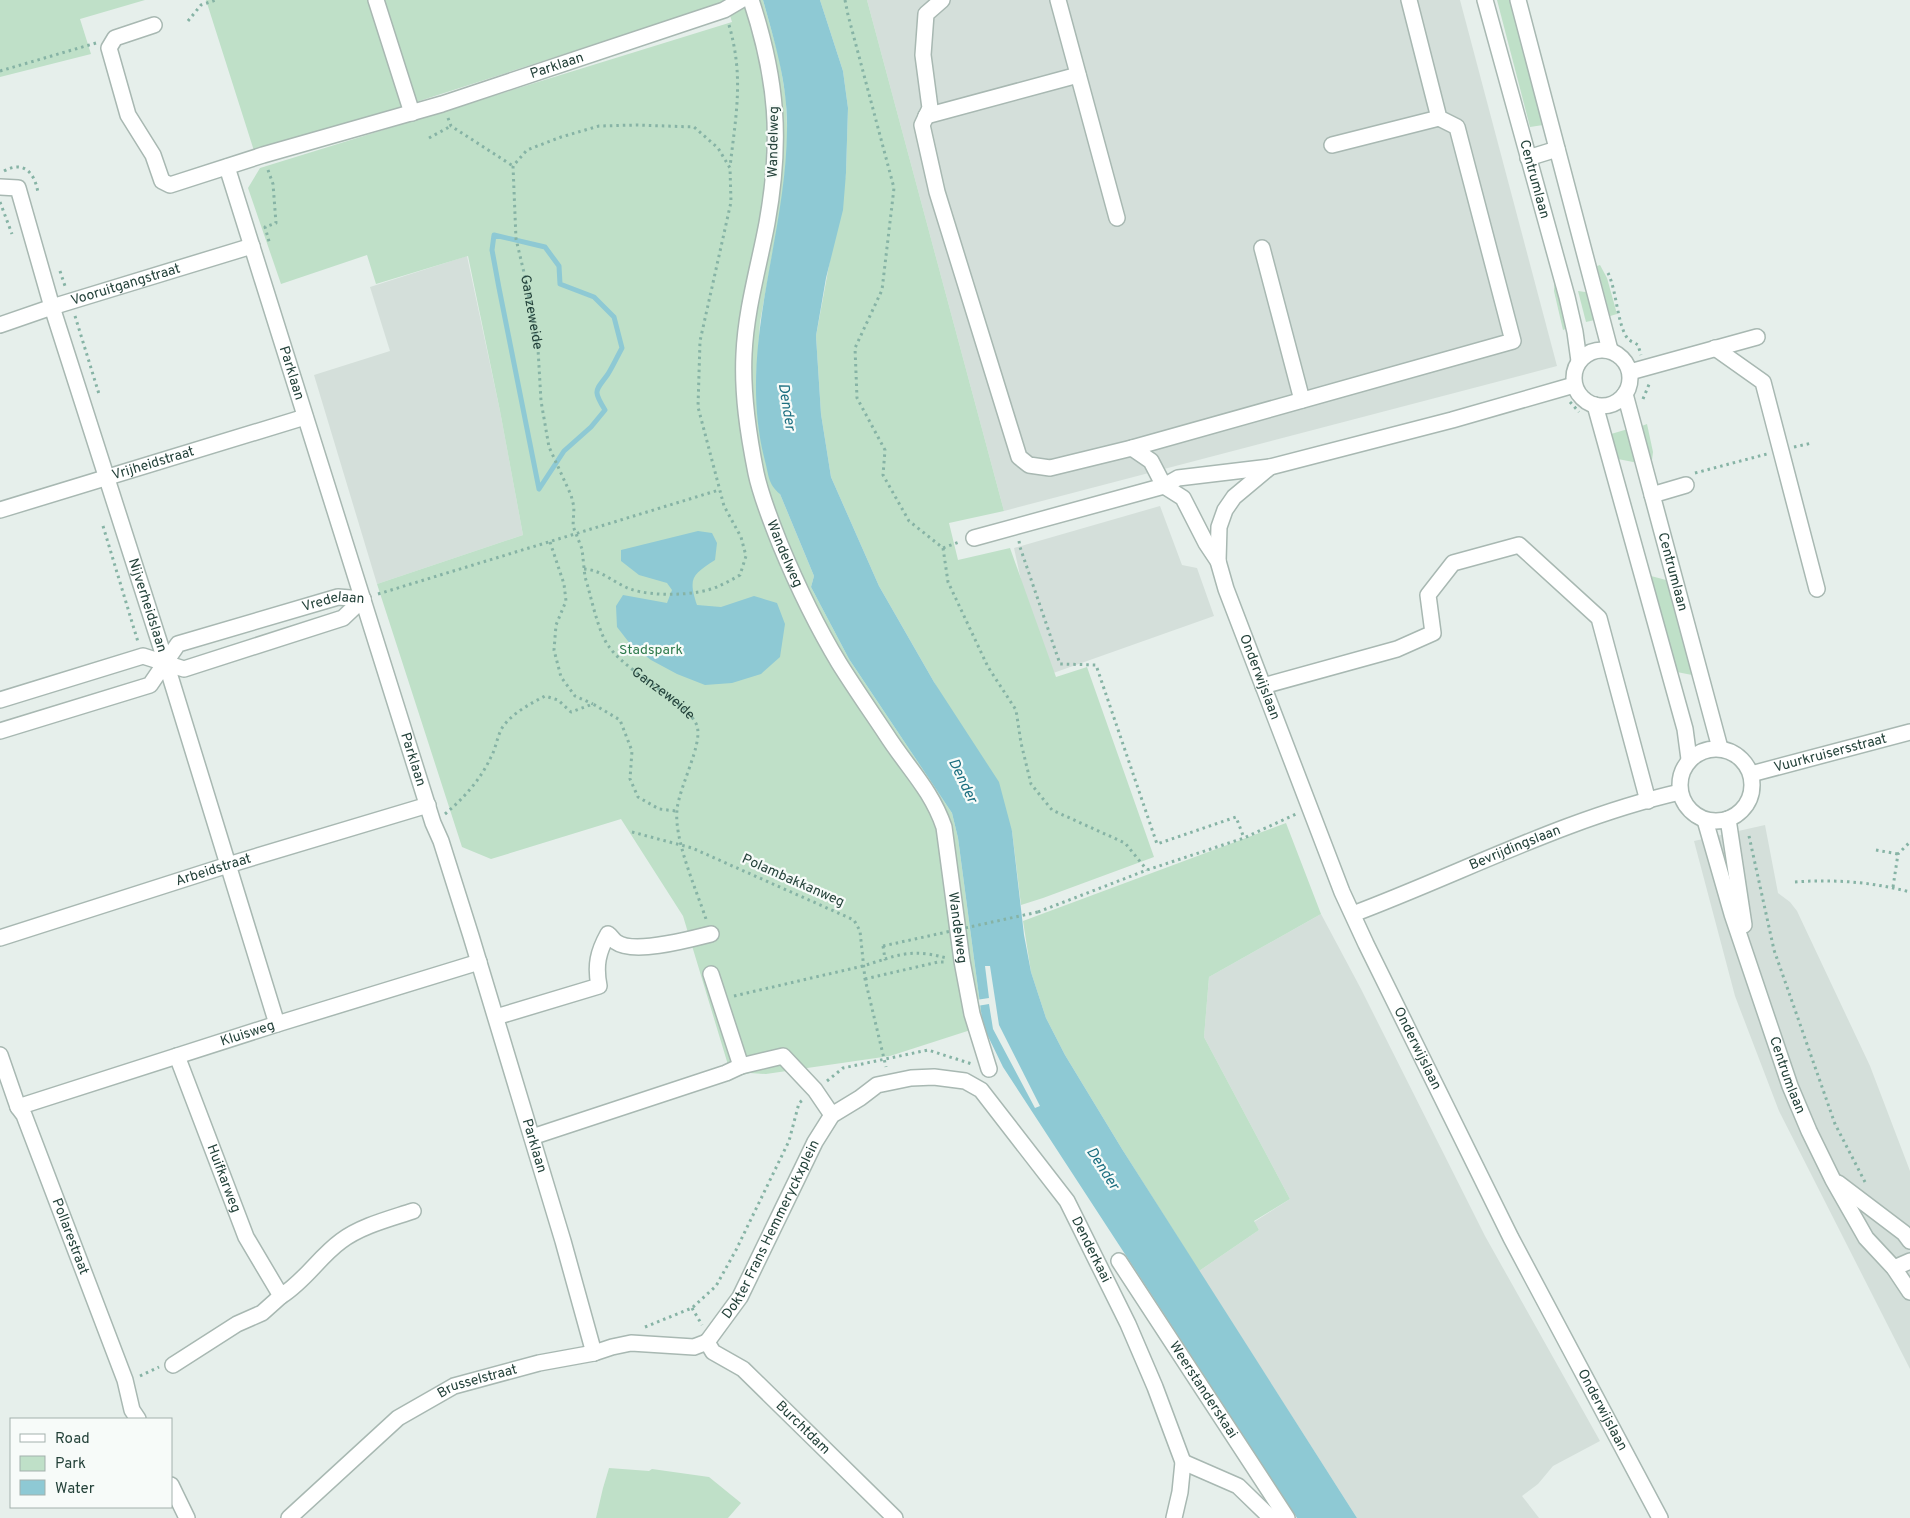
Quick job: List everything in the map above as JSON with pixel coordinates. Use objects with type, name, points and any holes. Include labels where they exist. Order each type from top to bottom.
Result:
[{"type":"street","points":[[376,0],[412,113]]},
{"type":"street","name":"Parklaan","points":[[114,38],[109,48],[128,115],[153,155],[162,181],[170,185],[264,155],[442,104],[724,10],[740,0]]},
{"type":"street","name":"Wandelweg","points":[[750,0],[770,68],[776,131],[773,190],[747,325],[744,354],[745,410],[756,475],[774,527],[816,623],[839,663],[897,751],[928,791],[937,807],[944,827],[962,961],[974,1027],[989,1069]]},
{"type":"street","points":[[942,0],[926,14],[923,55],[930,108],[922,125],[937,192],[1019,457],[1029,465],[1050,468],[1132,448],[1513,341],[1457,127],[1439,118],[1332,145]]},
{"type":"street","points":[[1058,0],[1117,218]]},
{"type":"street","points":[[1409,0],[1439,118]]},
{"type":"street","name":"Centrumlaan","points":[[1485,0],[1576,332],[1578,361],[1574,374],[1574,385]]},
{"type":"street","name":"Centrumlaan","points":[[1518,0],[1610,350]]},
{"type":"street","points":[[114,38],[154,25]]},
{"type":"street","points":[[926,116],[1078,75]]},
{"type":"street","points":[[1528,158],[1557,149]]},
{"type":"street","name":"Parklaan","points":[[227,167],[433,824],[441,841],[479,962],[594,1353]]},
{"type":"street","name":"Nijverheidslaan","points":[[0,187],[18,188],[52,307],[166,663],[277,1024]]},
{"type":"street","name":"Vooruitgangstraat","points":[[0,325],[52,307],[252,246]]},
{"type":"street","points":[[1262,248],[1302,400]]},
{"type":"street","points":[[1578,361],[1591,351],[1610,350],[1626,362],[1630,372],[1757,337]]},
{"type":"street","points":[[1715,348],[1763,382],[1817,589]]},
{"type":"street","name":"Centrumlaan","points":[[1630,372],[1630,381],[1625,394],[1720,748]]},
{"type":"street","points":[[1574,385],[1583,399],[1595,405],[1612,404],[1625,394]]},
{"type":"street","name":"Onderwijslaan","points":[[974,538],[1164,486],[1178,478],[1270,466],[1452,420],[1574,385]]},
{"type":"street","points":[[1595,405],[1685,730],[1690,759]]},
{"type":"street","name":"Vrijheidstraat","points":[[0,510],[305,416]]},
{"type":"street","points":[[1132,448],[1151,460],[1164,486]]},
{"type":"street","name":"Onderwijslaan","points":[[1270,466],[1234,497],[1225,510],[1219,526],[1218,561],[1226,589],[1342,892],[1429,1074],[1511,1238],[1660,1518]]},
{"type":"street","points":[[1652,495],[1687,480]]},
{"type":"street","name":"Onderwijslaan","points":[[1164,486],[1183,498],[1206,543],[1218,561]]},
{"type":"street","points":[[1263,686],[1397,649],[1434,633],[1428,595],[1453,563],[1519,545],[1599,618],[1648,801]]},
{"type":"street","name":"Vredelaan","points":[[0,731],[150,685],[178,644],[338,597],[363,599]]},
{"type":"street","name":"Vredelaan","points":[[0,700],[142,656],[184,669],[343,618],[363,599]]},
{"type":"street","name":"Vuurkruisersstraat","points":[[1750,774],[1910,732]]},
{"type":"street","points":[[1708,748],[1720,748],[1733,752],[1744,762],[1750,774],[1751,795],[1746,804],[1734,816],[1717,821],[1705,820],[1687,808],[1680,792],[1681,772],[1690,759],[1698,752],[1708,748]]},
{"type":"street","name":"Bevrijdingslaan","points":[[1353,914],[1514,847],[1613,811],[1680,792]]},
{"type":"street","name":"Arbeidstraat","points":[[0,938],[228,865],[428,805]]},
{"type":"street","name":"Centrumlaan","points":[[1734,816],[1750,966]]},
{"type":"street","name":"Centrumlaan","points":[[1705,820],[1732,914],[1790,1086],[1809,1131],[1833,1180],[1866,1238],[1894,1268],[1910,1292]]},
{"type":"street","points":[[496,1017],[599,986],[597,973],[599,950],[608,934],[617,944],[631,946],[667,945],[711,934]]},
{"type":"street","name":"Kluisweg","points":[[18,1107],[479,962]]},
{"type":"street","points":[[711,974],[741,1066]]},
{"type":"street","name":"Huifkarweg","points":[[177,1056],[246,1236],[281,1296]]},
{"type":"street","points":[[532,1137],[726,1073],[741,1066],[783,1056],[815,1090],[832,1115]]},
{"type":"street","name":"Pollarestraat","points":[[1,1061],[18,1107],[24,1115],[125,1380],[132,1410],[137,1418]]},
{"type":"street","name":"Denderkaai","points":[[832,1115],[877,1085],[910,1078],[934,1077],[965,1081],[981,1090],[1067,1201],[1128,1324],[1155,1387],[1183,1462],[1180,1492],[1174,1518]]},
{"type":"street","name":"Dokter Frans Hemmeryckxplein","points":[[707,1342],[740,1297],[815,1142],[832,1115]]},
{"type":"street","name":"Centrumlaan","points":[[1833,1180],[1904,1233],[1910,1241]]},
{"type":"street","points":[[173,1365],[237,1324],[262,1312],[308,1274],[339,1242],[385,1220],[413,1211]]},
{"type":"street","name":"Weerstanderskaai","points":[[1119,1261],[1287,1518]]},
{"type":"street","points":[[1894,1268],[1910,1261]]},
{"type":"street","name":"Brusselstraat","points":[[289,1518],[398,1418],[454,1386],[540,1363],[594,1353],[631,1343],[694,1347],[707,1342]]},
{"type":"street","name":"Burchtdam","points":[[707,1342],[713,1352],[742,1369],[826,1453],[895,1518]]},
{"type":"street","points":[[1183,1462],[1238,1486],[1271,1518]]},
{"type":"street","points":[[172,1487],[187,1518]]},
{"type":"path","points":[[188,21],[201,5],[216,0]]},
{"type":"path","points":[[845,0],[894,188],[882,290],[855,348],[857,398],[885,450],[884,476],[909,521],[943,548],[948,582],[988,667],[1016,710],[1021,743],[1031,784],[1052,810],[1125,843],[1148,870]]},
{"type":"path","points":[[584,569],[594,570],[631,590],[667,595],[695,593],[719,587],[740,575],[746,556],[741,537],[724,506],[698,407],[700,341],[731,202],[730,168],[739,92],[734,43],[724,10]]},
{"type":"path","points":[[0,70],[114,38]]},
{"type":"path","points":[[442,104],[451,126],[513,166],[526,150],[561,137],[600,126],[637,125],[694,127],[718,148],[730,168]]},
{"type":"path","points":[[429,138],[451,126]]},
{"type":"path","points":[[264,155],[273,184],[276,223],[265,227],[272,250]]},
{"type":"path","name":"Ganzeweide","points":[[513,166],[516,240],[526,281],[538,349],[541,400],[549,447],[571,495],[574,507],[573,526],[582,549],[584,569],[600,627],[608,647],[623,663],[684,708],[697,725],[698,740],[680,791],[676,822],[681,844],[711,934]]},
{"type":"path","points":[[1687,480],[1780,450],[1812,443]]},
{"type":"path","points":[[363,599],[719,490]]},
{"type":"path","points":[[1019,525],[1020,547],[1060,664],[1096,665],[1157,844],[1236,817],[1244,838]]},
{"type":"path","points":[[943,548],[974,538]]},
{"type":"path","points":[[550,542],[564,584],[566,601],[556,625],[554,650],[561,677],[575,696],[620,720],[632,751],[630,779],[638,797],[660,809],[676,811]]},
{"type":"path","points":[[433,824],[460,802],[479,778],[491,757],[502,728],[522,709],[545,696],[558,700],[571,712],[592,704]]},
{"type":"path","points":[[885,959],[883,946],[1038,912],[1148,870],[1244,838],[1310,808]]},
{"type":"path","points":[[1734,816],[1746,825],[1774,950],[1835,1124],[1868,1189]]},
{"type":"path","name":"Polambakkanweg","points":[[632,832],[681,844],[854,920],[860,931],[865,979],[890,1082]]},
{"type":"path","points":[[1893,887],[1898,854],[1910,842]]},
{"type":"path","points":[[1876,850],[1898,854]]},
{"type":"path","points":[[1795,882],[1844,880],[1893,887],[1910,892]]},
{"type":"path","points":[[719,1000],[863,966],[901,954],[921,952],[962,961]]},
{"type":"path","points":[[865,979],[938,962],[962,961]]},
{"type":"path","points":[[638,1328],[692,1308],[716,1286],[736,1250],[789,1141],[799,1103],[843,1068],[928,1050],[989,1069]]},
{"type":"path","points":[[125,1380],[133,1379],[168,1363],[173,1365]]},
{"type":"shaded area","points":[[867,0],[1460,0],[1557,366],[1004,511]]},
{"type":"shaded area","points":[[467,256],[500,411],[523,535],[377,584],[314,375],[390,351],[370,287]]},
{"type":"shaded area","points":[[1160,506],[1182,565],[1197,568],[1214,616],[1042,677],[1014,548]]},
{"type":"shaded area","points":[[1765,825],[1778,893],[1790,902],[1797,911],[1870,1066],[1910,1171],[1910,1369],[1779,1111],[1735,996],[1694,841]]},
{"type":"shaded area","points":[[1321,914],[1361,989],[1485,1236],[1600,1441],[1553,1466],[1538,1484],[1522,1496],[1539,1518],[1357,1518],[1199,1271],[1259,1230],[1254,1222],[1290,1199],[1204,1037],[1209,977]]},
{"type":"green space","points":[[0,0],[145,0],[80,19],[91,54],[0,77]]},
{"type":"green space","name":"Stadspark","points":[[206,0],[763,0],[779,57],[786,99],[787,153],[782,202],[760,322],[756,380],[780,494],[814,576],[811,587],[849,659],[952,813],[958,838],[983,1026],[890,1056],[766,1074],[750,1073],[732,1078],[683,916],[621,819],[491,859],[462,847],[377,584],[523,535],[468,256],[376,284],[367,255],[281,284],[248,188],[260,168],[732,22],[726,2],[255,154]]},
{"type":"green space","points":[[820,0],[867,0],[1004,511],[949,523],[958,560],[1010,548],[1056,677],[1087,667],[1154,857],[1021,905],[1012,831],[934,682],[879,586],[831,477],[821,414],[816,336],[846,173],[848,108],[843,71]]},
{"type":"green space","points":[[1497,0],[1510,0],[1543,125],[1530,127]]},
{"type":"green space","points":[[1600,265],[1607,278],[1617,314],[1610,316],[1597,266]]},
{"type":"green space","points":[[1555,272],[1571,327],[1563,330],[1554,291]]},
{"type":"green space","points":[[1578,291],[1592,293],[1599,319],[1586,322]]},
{"type":"green space","points":[[1647,424],[1653,452],[1651,468],[1639,427]]},
{"type":"green space","points":[[1628,429],[1638,463],[1618,459],[1611,434]]},
{"type":"green space","points":[[1651,576],[1666,580],[1692,675],[1677,672]]},
{"type":"green space","points":[[1286,823],[1321,914],[1209,977],[1204,1037],[1290,1199],[1254,1221],[1259,1230],[1199,1271],[1065,1055],[1046,1018],[1031,972],[1023,921]]},
{"type":"green space","points":[[609,1468],[649,1471],[652,1469],[709,1477],[741,1503],[728,1518],[596,1518]]},
{"type":"water","name":"Dender","points":[[763,0],[820,0],[843,71],[848,108],[843,210],[826,278],[816,336],[821,414],[831,477],[879,586],[934,682],[999,782],[1012,831],[1024,935],[1031,972],[1046,1018],[1065,1055],[1122,1149],[1357,1518],[1297,1518],[1003,1067],[983,1026],[958,838],[952,813],[849,659],[811,587],[814,576],[780,494],[773,487],[770,479],[758,419],[756,378],[759,337],[785,172],[787,130],[783,80]]},
{"type":"water","points":[[698,531],[712,533],[717,543],[715,560],[701,570],[694,578],[693,589],[697,605],[721,607],[754,596],[777,603],[785,624],[780,657],[761,674],[732,683],[705,685],[677,674],[651,660],[631,645],[617,627],[616,606],[623,595],[667,603],[672,590],[667,583],[639,575],[621,561],[621,550]]},
{"type":"pier","points":[[985,966],[990,966],[999,1025],[1040,1106],[1035,1108],[993,1029],[989,1004],[977,1006],[976,1000],[989,998]]},
{"type":"waterway","points":[[494,235],[545,247],[559,266],[560,284],[594,297],[614,317],[622,348],[597,390],[598,398],[605,410],[591,427],[564,451],[539,489],[492,250],[494,235]]}]
